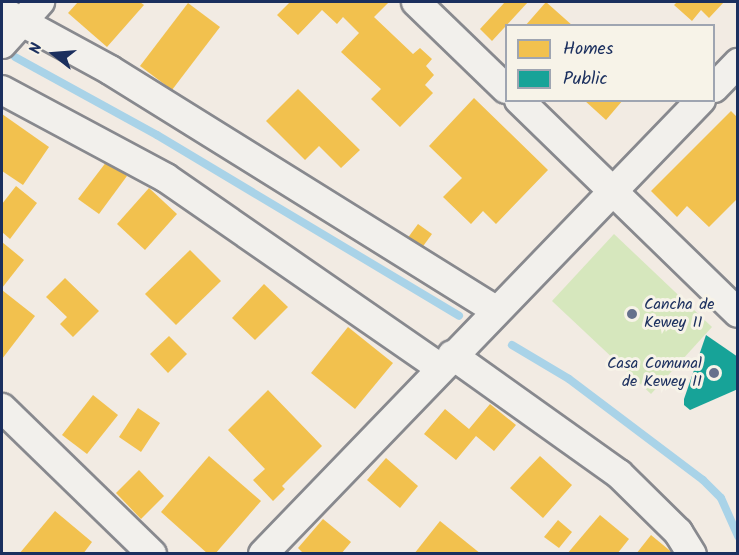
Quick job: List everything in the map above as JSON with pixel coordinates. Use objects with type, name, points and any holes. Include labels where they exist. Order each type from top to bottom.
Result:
[{"type":"street","points":[[416,2],[505,86]]},
{"type":"street","points":[[2,44],[21,11],[110,70],[496,310]]},
{"type":"street","points":[[715,87],[738,63]]},
{"type":"street","points":[[2,90],[166,178],[619,474],[678,532],[692,554]]},
{"type":"street","points":[[521,102],[738,313]]},
{"type":"street","points":[[263,554],[446,361],[699,102]]},
{"type":"street","points":[[2,408],[152,554]]},
{"type":"green space","name":"Cancha de Kewey II","points":[[614,234],[712,327],[651,394],[552,301]]},
{"type":"building: Homes","points":[[78,2],[140,2],[144,5],[107,47],[68,13]]},
{"type":"building: Homes","points":[[290,2],[389,2],[374,17],[413,54],[420,48],[432,59],[426,66],[434,75],[425,85],[433,93],[400,127],[371,99],[381,89],[341,52],[359,33],[343,17],[337,24],[322,10],[298,35],[277,15]]},
{"type":"building: Homes","points":[[505,2],[528,2],[508,24],[505,24],[492,41],[480,29]]},
{"type":"building: Homes","points":[[546,2],[571,24],[527,24]]},
{"type":"building: Homes","points":[[677,2],[724,2],[709,18],[701,10],[692,21],[674,5]]},
{"type":"building: Homes","points":[[188,3],[220,27],[172,90],[140,66]]},
{"type":"building: Homes","points":[[298,89],[360,150],[341,168],[319,146],[305,160],[266,121]]},
{"type":"building: Homes","points":[[474,98],[548,170],[496,224],[483,211],[471,224],[443,197],[462,178],[429,146]]},
{"type":"building: Homes","points":[[586,102],[621,102],[606,120]]},
{"type":"building: Homes","points":[[731,111],[738,118],[738,198],[709,227],[687,206],[677,217],[651,191]]},
{"type":"building: Homes","points":[[2,114],[49,147],[23,185],[2,171]]},
{"type":"building: Homes","points":[[107,161],[127,176],[99,214],[78,199]]},
{"type":"building: Homes","points":[[16,186],[37,203],[10,239],[2,232],[2,204]]},
{"type":"building: Homes","points":[[149,188],[177,214],[145,250],[117,224]]},
{"type":"building: Homes","points":[[418,224],[432,234],[421,249],[407,239]]},
{"type":"building: Homes","points":[[2,242],[24,260],[2,288]]},
{"type":"building: Homes","points":[[190,250],[221,281],[176,325],[145,294]]},
{"type":"building: Homes","points":[[65,278],[99,311],[73,337],[60,324],[67,317],[46,297]]},
{"type":"building: Homes","points":[[264,284],[288,307],[255,340],[232,318]]},
{"type":"building: Homes","points":[[2,290],[35,316],[2,359]]},
{"type":"building: Homes","points":[[348,327],[393,363],[355,409],[311,373]]},
{"type":"building: Homes","points":[[169,336],[187,354],[168,373],[150,354]]},
{"type":"building: Homes","points":[[268,390],[322,446],[282,486],[285,489],[273,501],[253,480],[265,469],[228,430]]},
{"type":"building: Homes","points":[[93,395],[118,415],[87,454],[62,435]]},
{"type":"building: Homes","points":[[490,404],[516,425],[494,451],[476,436],[456,460],[424,434],[445,409],[469,429]]},
{"type":"building: Homes","points":[[138,408],[160,423],[141,452],[119,437]]},
{"type":"building: Homes","points":[[209,456],[261,501],[215,554],[208,554],[161,512]]},
{"type":"building: Homes","points":[[540,456],[572,485],[543,518],[510,488]]},
{"type":"building: Homes","points":[[386,458],[418,486],[400,508],[367,480]]},
{"type":"building: Homes","points":[[139,470],[164,496],[141,519],[116,493]]},
{"type":"building: Homes","points":[[55,511],[92,542],[83,554],[19,554]]},
{"type":"building: Homes","points":[[600,515],[629,539],[617,554],[567,554]]},
{"type":"building: Homes","points":[[323,519],[351,542],[341,554],[304,554],[298,548]]},
{"type":"building: Homes","points":[[558,520],[572,532],[559,548],[544,537]]},
{"type":"building: Homes","points":[[440,521],[481,554],[414,554]]},
{"type":"building: Homes","points":[[651,535],[674,554],[636,554]]},
{"type":"building: Public","name":"Casa Comunal de Kewey II","points":[[706,335],[738,357],[738,389],[690,410],[684,405],[684,399]]},
{"type":"waterway","points":[[15,57],[157,135],[459,316]]},
{"type":"waterway","points":[[512,345],[569,379],[703,480],[721,498],[738,536]]},
{"type":"place","name":"Cancha de Kewey II","points":[[632,314]]},
{"type":"place","name":"Casa Comunal de Kewey II","points":[[714,373]]}]
